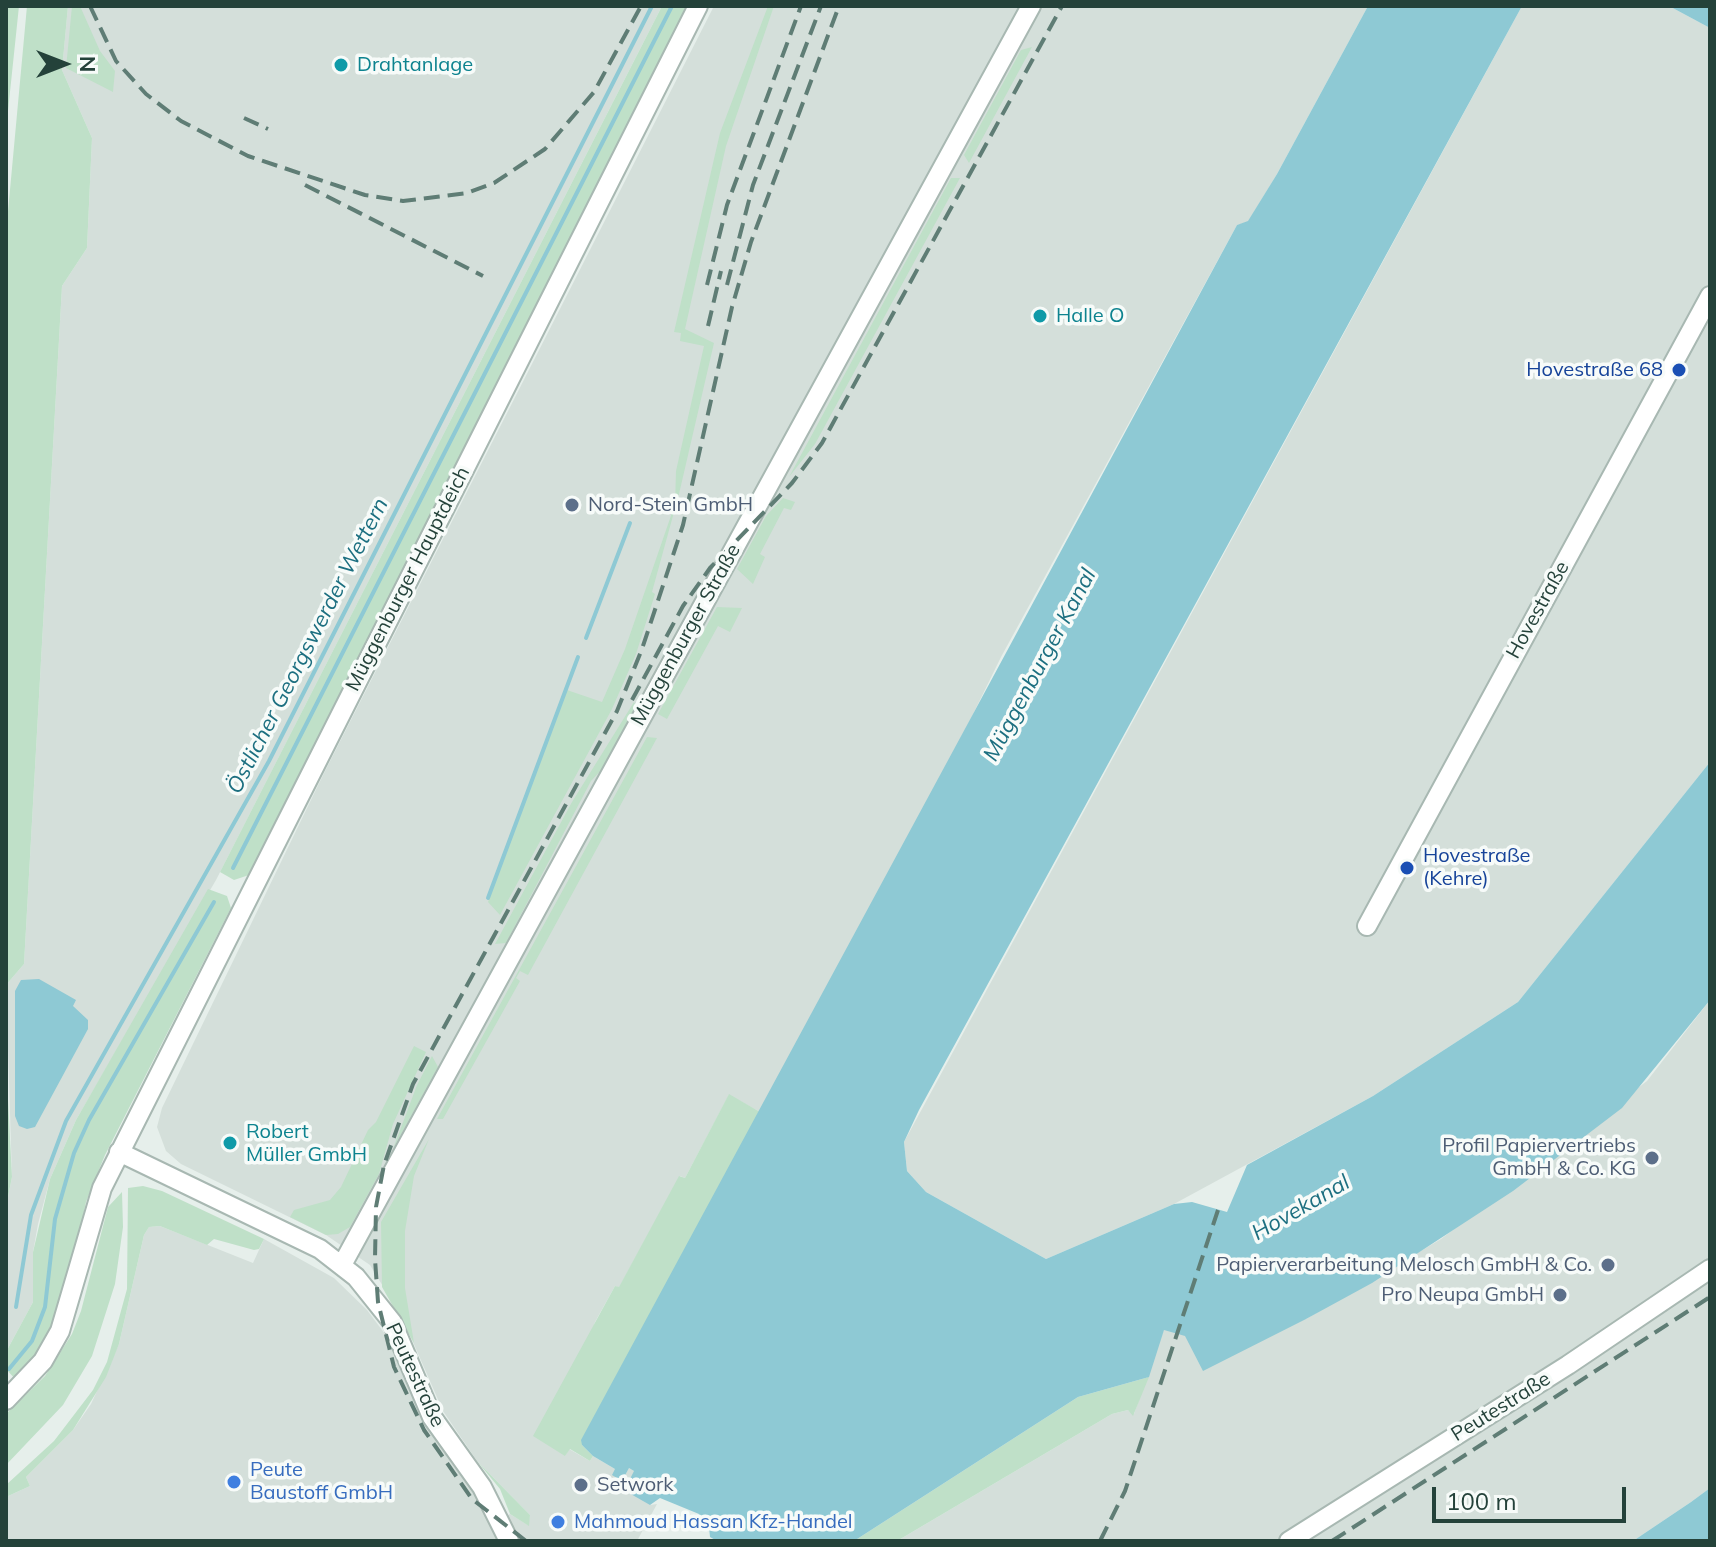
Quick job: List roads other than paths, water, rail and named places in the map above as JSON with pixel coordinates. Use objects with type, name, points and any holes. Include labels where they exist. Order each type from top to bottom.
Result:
[{"type":"street","name":"Müggenburger Hauptdeich","points":[[6,1400],[37,1368],[60,1331],[74,1294],[97,1200],[119,1152],[698,6]]},
{"type":"street","name":"Müggenburger Straße","points":[[342,1265],[1031,6]]},
{"type":"street","name":"Hovestraße","points":[[1367,926],[1710,296]]},
{"type":"street","name":"Peutestraße","points":[[119,1152],[320,1249],[370,1292],[392,1322],[432,1417],[482,1487],[509,1541]]},
{"type":"street","name":"Peutestraße","points":[[1289,1541],[1568,1365],[1710,1269]]},
{"type":"water","points":[[1368,6],[1522,6],[919,1110],[904,1142],[907,1171],[926,1192],[1046,1259],[1174,1204],[1192,1202],[1227,1212],[1247,1165],[1373,1096],[1518,1002],[1710,762],[1710,1000],[1622,1108],[1513,1191],[1372,1283],[1306,1319],[1203,1371],[1185,1336],[1164,1330],[1149,1377],[1078,1397],[854,1541],[717,1541],[710,1537],[709,1527],[696,1520],[699,1514],[660,1498],[650,1505],[629,1493],[626,1487],[634,1471],[629,1468],[622,1481],[612,1475],[615,1469],[593,1456],[581,1440],[1237,225],[1248,221],[1277,174]]},
{"type":"water","points":[[1669,6],[1710,6],[1710,28]]},
{"type":"water","points":[[39,979],[76,1000],[73,1006],[88,1020],[88,1029],[35,1127],[27,1129],[19,1126],[15,1116],[15,991],[21,980]]},
{"type":"water","points":[[1710,1488],[1710,1541],[1633,1541],[1691,1502]]},
{"type":"waterway","name":"Östlicher Georgswerder Wettern","points":[[16,1307],[31,1215],[66,1121],[269,761],[652,6]]},
{"type":"waterway","points":[[233,868],[672,6]]},
{"type":"waterway","points":[[586,638],[630,523]]},
{"type":"waterway","points":[[488,898],[578,657]]},
{"type":"waterway","points":[[9,1369],[32,1341],[45,1307],[55,1219],[74,1153],[89,1120],[214,902]]},
{"type":"railway","points":[[90,6],[116,61],[146,94],[181,121],[248,156],[365,195],[403,201],[467,193],[494,183],[545,149],[594,92],[641,6]]},
{"type":"railway","points":[[707,285],[727,205],[801,6]]},
{"type":"railway","points":[[727,285],[753,185],[821,6]]},
{"type":"railway","points":[[526,1541],[472,1499],[424,1430],[394,1367],[378,1302],[375,1259],[376,1207],[384,1165],[413,1084],[617,711],[642,649],[683,525],[732,307],[751,242],[839,6]]},
{"type":"railway","points":[[632,700],[683,606],[710,568],[792,483],[822,443],[1062,6]]},
{"type":"railway","points":[[244,118],[268,129]]},
{"type":"railway","points":[[305,185],[483,276]]},
{"type":"railway","points":[[708,326],[721,271]]},
{"type":"railway","points":[[1100,1541],[1125,1491],[1218,1210]]},
{"type":"railway","points":[[1332,1541],[1710,1297]]},
{"type":"place","name":"Drahtanlage","points":[[341,65]]},
{"type":"place","name":"Halle O","points":[[1040,316]]},
{"type":"place","name":"Hovestraße 68","points":[[1679,370]]},
{"type":"place","name":"Nord-Stein GmbH","points":[[572,505]]},
{"type":"place","name":"Hovestraße (Kehre)","points":[[1407,868]]},
{"type":"place","name":"Robert Müller GmbH","points":[[230,1143]]},
{"type":"place","name":"Profil Papiervertriebs GmbH & Co. KG","points":[[1652,1158]]},
{"type":"place","name":"Papierverarbeitung Melosch GmbH & Co.","points":[[1608,1265]]},
{"type":"place","name":"Pro Neupa GmbH","points":[[1560,1295]]},
{"type":"place","name":"Peute Baustoff GmbH","points":[[234,1482]]},
{"type":"place","name":"Setwork","points":[[581,1485]]},
{"type":"place","name":"Mahmoud Hassan Kfz-Handel","points":[[558,1522]]},
{"type":"water label","name":"Müggenburger Kanal","points":[[1040,665]]},
{"type":"water label","name":"Hovekanal","points":[[1301,1208]]}]
